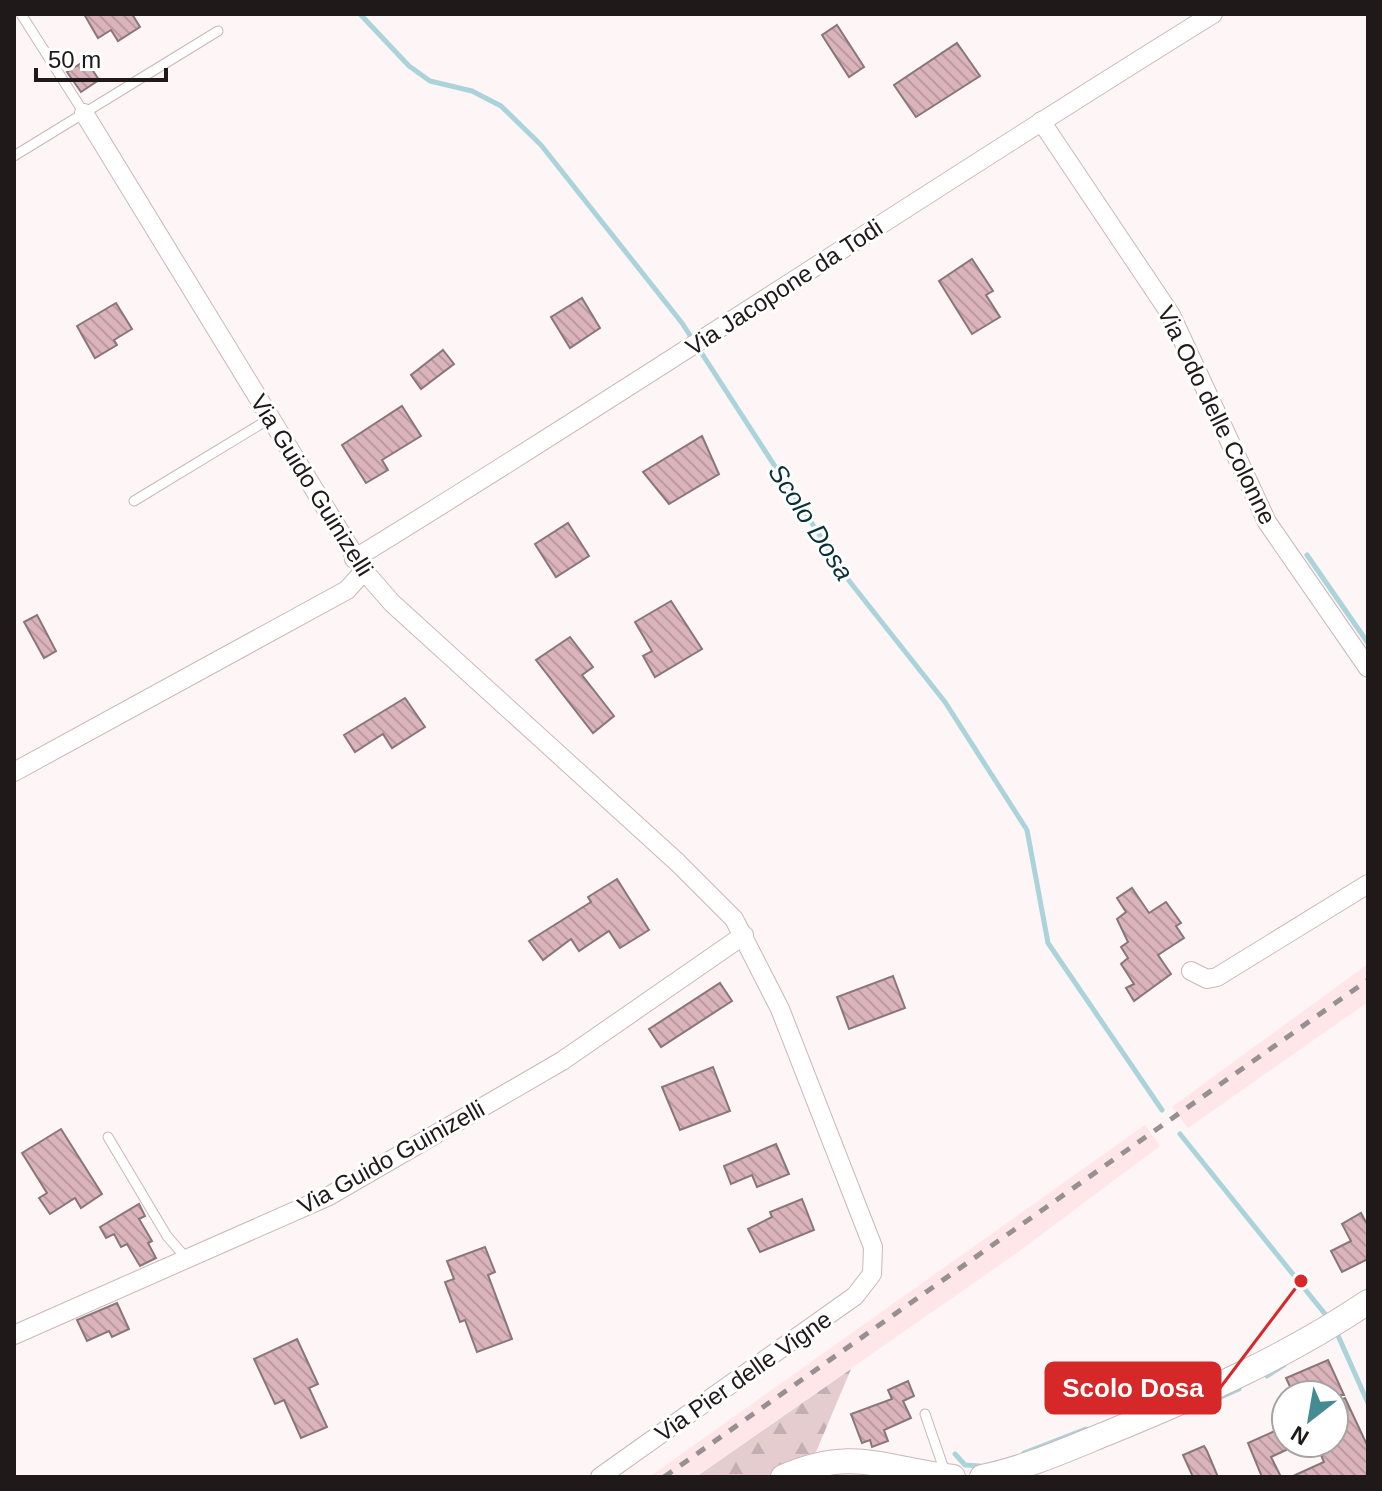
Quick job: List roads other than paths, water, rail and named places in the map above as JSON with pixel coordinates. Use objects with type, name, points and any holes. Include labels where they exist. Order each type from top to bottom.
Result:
[{"type":"street","name":"Via Jacopone da Todi","points":[[14,772],[347,590],[359,565],[706,337],[1213,14]]},
{"type":"street","name":"Via Guido Guinizelli","points":[[84,113],[359,565],[392,603],[722,905],[744,935],[785,1023],[873,1247],[874,1266]]},
{"type":"street","name":"Via Odo delle Colonne","points":[[1041,121],[1171,315],[1267,522],[1368,668]]},
{"type":"street","points":[[1191,971],[1207,979],[1217,977],[1368,884]]},
{"type":"street","name":"Via Guido Guinizelli","points":[[14,1335],[329,1196],[548,1069],[744,935]]},
{"type":"street","name":"Via Pier delle Vigne","points":[[600,1477],[855,1296],[874,1266]]},
{"type":"street","points":[[982,1477],[1018,1472],[1193,1398],[1326,1330],[1368,1302]]},
{"type":"street","points":[[783,1477],[827,1462],[861,1460],[953,1477]]},
{"type":"lane","points":[[21,14],[84,113]]},
{"type":"lane","points":[[14,156],[218,31]]},
{"type":"lane","points":[[134,501],[269,419]]},
{"type":"lane","points":[[108,1137],[167,1236],[187,1259]]},
{"type":"lane","points":[[925,1414],[947,1476]]},
{"type":"waterway","name":"Scolo Dosa","points":[[360,14],[409,66],[430,81],[472,91],[501,106],[541,145],[682,323],[850,582],[945,702],[1027,830],[1048,943],[1162,1110]]},
{"type":"waterway","points":[[1307,555],[1368,643]]},
{"type":"waterway","name":"Scolo Dosa","points":[[1180,1134],[1329,1319]]},
{"type":"waterway","name":"Scolo Dosa","points":[[1336,1331],[1368,1403]]},
{"type":"waterway","points":[[1267,1376],[1284,1365]]},
{"type":"waterway","points":[[1187,1412],[1239,1389]]},
{"type":"waterway","points":[[1024,1453],[1086,1429]]},
{"type":"waterway","points":[[955,1454],[965,1465],[980,1466]]},
{"type":"railway","points":[[664,1477],[1368,980]]},
{"type":"place","name":"Scolo Dosa","points":[[1301,1281]]}]
